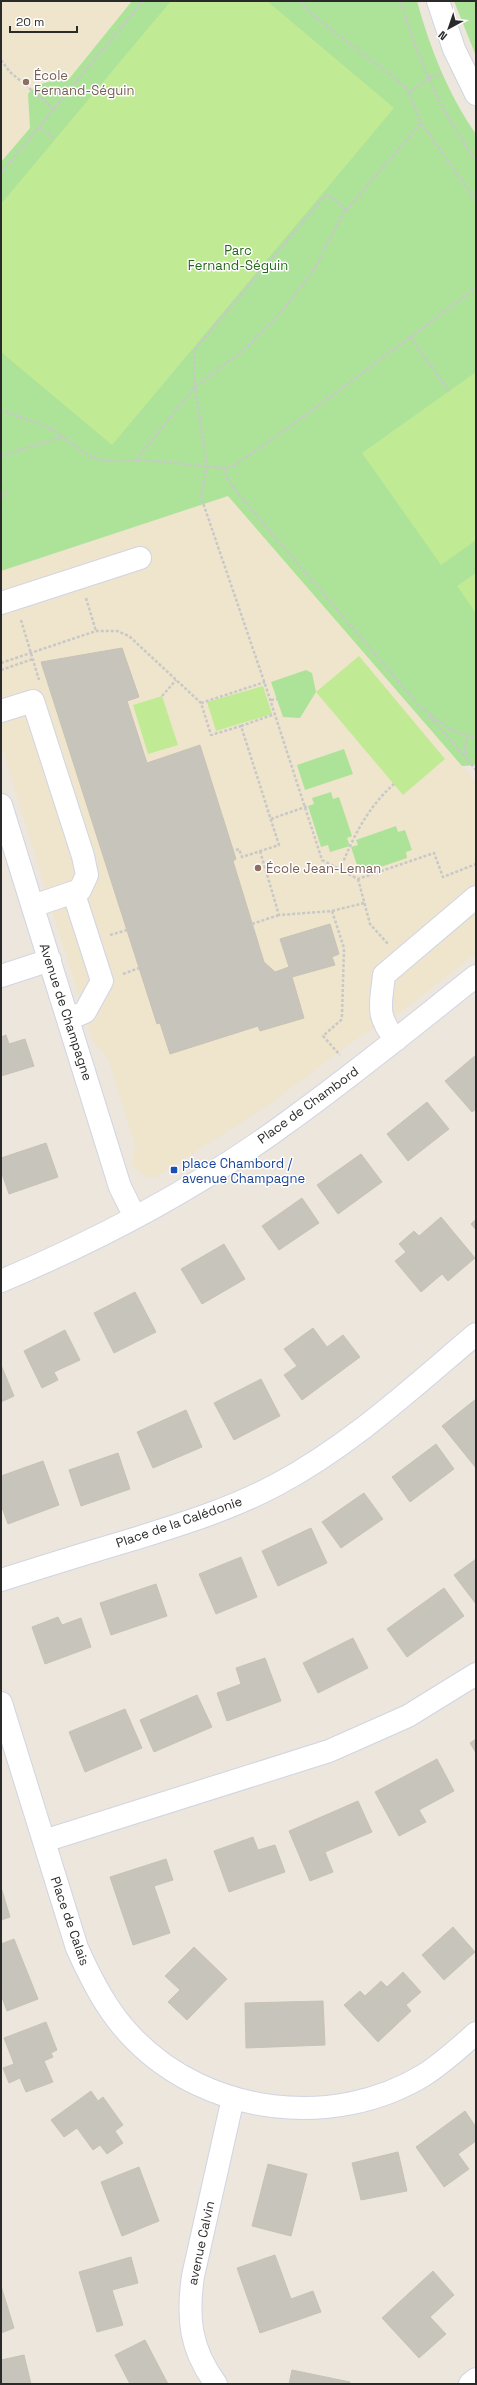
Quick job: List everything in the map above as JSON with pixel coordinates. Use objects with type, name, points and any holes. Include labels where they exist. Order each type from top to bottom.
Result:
[{"type":"street","points":[[438,1],[454,50],[476,94]]},
{"type":"street","points":[[1,603],[140,558]]},
{"type":"street","points":[[1,711],[33,701],[83,856],[87,875],[86,880],[80,890],[74,894],[33,906]]},
{"type":"street","name":"Avenue de Champagne","points":[[1,806],[69,1019],[120,1187],[135,1217]]},
{"type":"street","points":[[69,1019],[85,1012],[102,981],[74,894]]},
{"type":"street","points":[[396,1040],[382,1021],[381,1007],[384,975],[476,897]]},
{"type":"street","points":[[1,976],[50,960]]},
{"type":"street","name":"Place de Chambord","points":[[1,1281],[74,1248],[135,1217],[209,1174],[289,1122],[396,1040],[476,976]]},
{"type":"street","name":"Place de la Calédonie","points":[[1,1580],[181,1524],[241,1502],[274,1486],[329,1453],[365,1428],[476,1334]]},
{"type":"street","points":[[44,1841],[329,1751],[408,1716],[476,1674]]},
{"type":"street","name":"Place de Calais","points":[[1,1703],[76,1948],[103,2000],[119,2022],[145,2049],[175,2073],[193,2083],[233,2098],[266,2106],[290,2108],[344,2105],[388,2092],[424,2075],[476,2033]]},
{"type":"street","name":"avenue Calvin","points":[[216,2384],[199,2354],[190,2328],[189,2304],[193,2276],[233,2098]]},
{"type":"street","points":[[470,2384],[476,2379]]},
{"type":"path","points":[[1,173],[143,1]]},
{"type":"path","points":[[300,1],[314,16],[394,76],[409,93],[421,123],[476,200]]},
{"type":"path","points":[[401,1],[416,50],[429,78],[456,133],[476,160]]},
{"type":"path","points":[[1,60],[10,72],[54,109]]},
{"type":"path","points":[[409,93],[429,78],[445,72]]},
{"type":"path","points":[[136,460],[195,388],[247,347],[284,310],[312,273],[346,210],[421,123]]},
{"type":"path","points":[[39,127],[55,139]]},
{"type":"path","points":[[346,210],[330,196],[326,195],[254,277],[194,350],[195,388],[207,466],[201,487],[203,504],[276,714],[296,779],[307,807],[322,860],[358,879],[434,853],[443,877],[476,864]]},
{"type":"path","points":[[1,410],[32,420],[62,437],[87,454],[98,459],[109,461],[136,460],[224,468],[239,463],[476,288]]},
{"type":"path","points":[[410,337],[449,391]]},
{"type":"path","points":[[1,456],[62,437]]},
{"type":"path","points":[[224,468],[227,478],[239,495],[476,770]]},
{"type":"path","points":[[1,497],[7,491]]},
{"type":"path","points":[[88,606],[96,631]]},
{"type":"path","points":[[1,663],[96,631],[104,630],[123,633],[201,703],[211,735],[276,714]]},
{"type":"path","points":[[1,670],[33,659]]},
{"type":"path","points":[[162,696],[176,680]]},
{"type":"path","points":[[201,703],[265,682]]},
{"type":"path","points":[[271,700],[277,699]]},
{"type":"path","points":[[422,708],[453,731],[476,738]]},
{"type":"path","points":[[233,851],[239,849],[242,857],[279,845],[241,726]]},
{"type":"path","points":[[467,759],[464,746],[468,736]]},
{"type":"path","points":[[296,779],[301,777]]},
{"type":"path","points":[[340,870],[364,817],[377,799],[394,784]]},
{"type":"path","points":[[270,819],[307,807]]},
{"type":"path","points":[[260,851],[279,915]]},
{"type":"path","points":[[386,865],[387,869]]},
{"type":"path","points":[[358,879],[370,924],[391,948]]},
{"type":"path","points":[[252,924],[279,915],[332,911],[364,903]]},
{"type":"path","points":[[332,911],[344,948],[342,1015],[341,1020],[323,1036],[340,1056]]},
{"type":"path","points":[[108,936],[127,930]]},
{"type":"path","points":[[120,974],[139,968]]},
{"type":"shaded area","name":"École Fernand-Séguin","points":[[1,1],[132,1],[69,79],[35,85],[28,94],[30,128],[1,163]]},
{"type":"shaded area","name":"École Jean-Leman","points":[[228,496],[476,782],[476,953],[405,1009],[352,1042],[270,1104],[156,1177],[147,1178],[132,1165],[135,1146],[109,1060],[93,1041],[1,745],[1,571]]},
{"type":"green space","name":"Parc Fernand-Séguin","points":[[132,1],[417,1],[434,53],[448,87],[476,134],[476,765],[462,766],[228,496],[1,571],[1,162],[30,128],[28,94],[36,86],[41,84],[69,79]]},
{"type":"green space","points":[[171,1],[267,1],[394,108],[112,445],[1,352],[1,204]]},
{"type":"green space","points":[[454,1],[476,1],[476,56]]},
{"type":"green space","points":[[476,372],[476,540],[441,565],[362,453]]},
{"type":"green space","points":[[476,573],[476,613],[457,586]]},
{"type":"green space","points":[[359,656],[445,759],[403,795],[316,692]]},
{"type":"green space","points":[[306,670],[312,673],[316,692],[300,718],[283,717],[271,682]]},
{"type":"green space","points":[[263,686],[272,714],[216,731],[207,702]]},
{"type":"green space","points":[[162,696],[178,745],[148,754],[133,705]]},
{"type":"green space","points":[[344,749],[353,774],[305,790],[297,765]]},
{"type":"green space","points":[[331,792],[333,799],[339,797],[352,836],[347,838],[350,846],[330,852],[328,845],[321,847],[308,806],[314,804],[312,798]]},
{"type":"green space","points":[[396,826],[398,832],[405,830],[412,850],[406,852],[407,858],[366,872],[364,866],[358,868],[351,847],[358,845],[356,840]]},
{"type":"building","points":[[122,648],[139,697],[127,701],[147,763],[200,745],[236,859],[233,861],[264,962],[275,972],[289,967],[280,939],[330,924],[339,954],[332,957],[335,965],[292,977],[304,1018],[260,1031],[258,1026],[170,1054],[160,1023],[157,1024],[41,662]]},
{"type":"building","points":[[6,1035],[9,1044],[25,1039],[34,1066],[1,1076],[1,1037]]},
{"type":"building","points":[[476,1055],[476,1109],[472,1112],[445,1081]]},
{"type":"building","points":[[427,1102],[449,1129],[408,1161],[387,1134]]},
{"type":"building","points":[[46,1143],[58,1177],[9,1194],[1,1171],[1,1158]]},
{"type":"building","points":[[361,1154],[382,1182],[338,1214],[317,1185]]},
{"type":"building","points":[[302,1198],[319,1223],[279,1250],[262,1226]]},
{"type":"building","points":[[441,1217],[475,1258],[448,1281],[442,1274],[421,1292],[395,1261],[406,1252],[399,1244],[414,1231],[419,1236]]},
{"type":"building","points":[[476,1219],[476,1230],[471,1224]]},
{"type":"building","points":[[224,1244],[245,1279],[202,1304],[181,1269]]},
{"type":"building","points":[[135,1292],[156,1332],[114,1353],[94,1313]]},
{"type":"building","points":[[313,1328],[327,1347],[343,1335],[360,1357],[302,1400],[284,1375],[297,1366],[284,1349]]},
{"type":"building","points":[[65,1330],[80,1360],[54,1372],[58,1380],[42,1388],[24,1351]]},
{"type":"building","points":[[1,1365],[14,1396],[1,1402]]},
{"type":"building","points":[[261,1379],[280,1416],[234,1440],[214,1403]]},
{"type":"building","points":[[476,1399],[476,1468],[442,1426]]},
{"type":"building","points":[[186,1410],[202,1447],[153,1468],[137,1432]]},
{"type":"building","points":[[436,1444],[454,1469],[410,1502],[392,1477]]},
{"type":"building","points":[[118,1453],[130,1489],[81,1506],[69,1470]]},
{"type":"building","points":[[43,1461],[59,1505],[8,1524],[1,1505],[1,1476]]},
{"type":"building","points":[[364,1493],[383,1519],[341,1548],[322,1522]]},
{"type":"building","points":[[311,1528],[327,1563],[278,1586],[262,1551]]},
{"type":"building","points":[[241,1557],[257,1597],[216,1614],[199,1574]]},
{"type":"building","points":[[476,1559],[476,1604],[454,1575]]},
{"type":"building","points":[[156,1584],[167,1616],[111,1635],[100,1603]]},
{"type":"building","points":[[444,1588],[464,1616],[407,1657],[387,1629]]},
{"type":"building","points":[[58,1617],[62,1625],[81,1618],[91,1647],[45,1664],[32,1627]]},
{"type":"building","points":[[353,1638],[368,1668],[318,1693],[303,1663]]},
{"type":"building","points":[[265,1658],[281,1701],[227,1721],[217,1693],[241,1684],[236,1668]]},
{"type":"building","points":[[197,1695],[212,1727],[154,1752],[140,1720]]},
{"type":"building","points":[[125,1709],[142,1748],[85,1772],[69,1732]]},
{"type":"building","points":[[476,1739],[476,1753],[470,1743]]},
{"type":"building","points":[[437,1759],[454,1791],[419,1810],[426,1822],[399,1836],[375,1792]]},
{"type":"building","points":[[358,1801],[372,1832],[325,1852],[333,1872],[310,1881],[289,1831]]},
{"type":"building","points":[[253,1837],[258,1850],[275,1845],[285,1872],[229,1892],[214,1851]]},
{"type":"building","points":[[166,1859],[173,1880],[154,1886],[170,1933],[133,1945],[110,1877]]},
{"type":"building","points":[[1,1887],[10,1917],[1,1920]]},
{"type":"building","points":[[453,1927],[475,1952],[444,1980],[422,1955]]},
{"type":"building","points":[[14,1939],[38,1999],[7,2011],[1,1995],[1,1944]]},
{"type":"building","points":[[194,1947],[227,1979],[187,2020],[168,2002],[180,1990],[165,1976]]},
{"type":"building","points":[[403,1972],[421,1992],[406,2005],[411,2011],[378,2042],[344,2005],[360,1991],[365,1996],[381,1981],[387,1987]]},
{"type":"building","points":[[323,2001],[325,2045],[246,2048],[245,2003]]},
{"type":"building","points":[[46,2022],[57,2050],[51,2053],[53,2057],[44,2061],[53,2082],[26,2092],[20,2078],[9,2083],[3,2068],[14,2064],[4,2038]]},
{"type":"building","points":[[91,2091],[98,2101],[103,2097],[123,2125],[115,2131],[123,2143],[107,2154],[100,2145],[93,2150],[77,2128],[64,2137],[51,2120]]},
{"type":"building","points":[[465,2111],[476,2127],[476,2141],[458,2154],[469,2169],[444,2187],[416,2147]]},
{"type":"building","points":[[398,2152],[407,2191],[361,2200],[352,2163]]},
{"type":"building","points":[[268,2164],[307,2174],[291,2236],[252,2226]]},
{"type":"building","points":[[139,2167],[159,2221],[122,2236],[101,2182]]},
{"type":"building","points":[[275,2255],[291,2299],[313,2291],[321,2312],[260,2333],[237,2268]]},
{"type":"building","points":[[131,2257],[138,2283],[112,2290],[123,2325],[97,2332],[79,2272]]},
{"type":"building","points":[[433,2271],[454,2295],[430,2317],[446,2334],[419,2358],[382,2318]]},
{"type":"building","points":[[1,2286],[14,2328],[1,2333]]},
{"type":"building","points":[[145,2340],[168,2384],[130,2384],[115,2355]]},
{"type":"building","points":[[24,2355],[31,2384],[1,2384],[1,2360]]},
{"type":"building","points":[[292,2370],[350,2382],[350,2384],[289,2384]]},
{"type":"place","name":"École Fernand-Séguin","points":[[26,82]]},
{"type":"place","name":"École Jean-Leman","points":[[258,868]]},
{"type":"place","name":"place Chambord / avenue Champagne","points":[[174,1170]]}]
